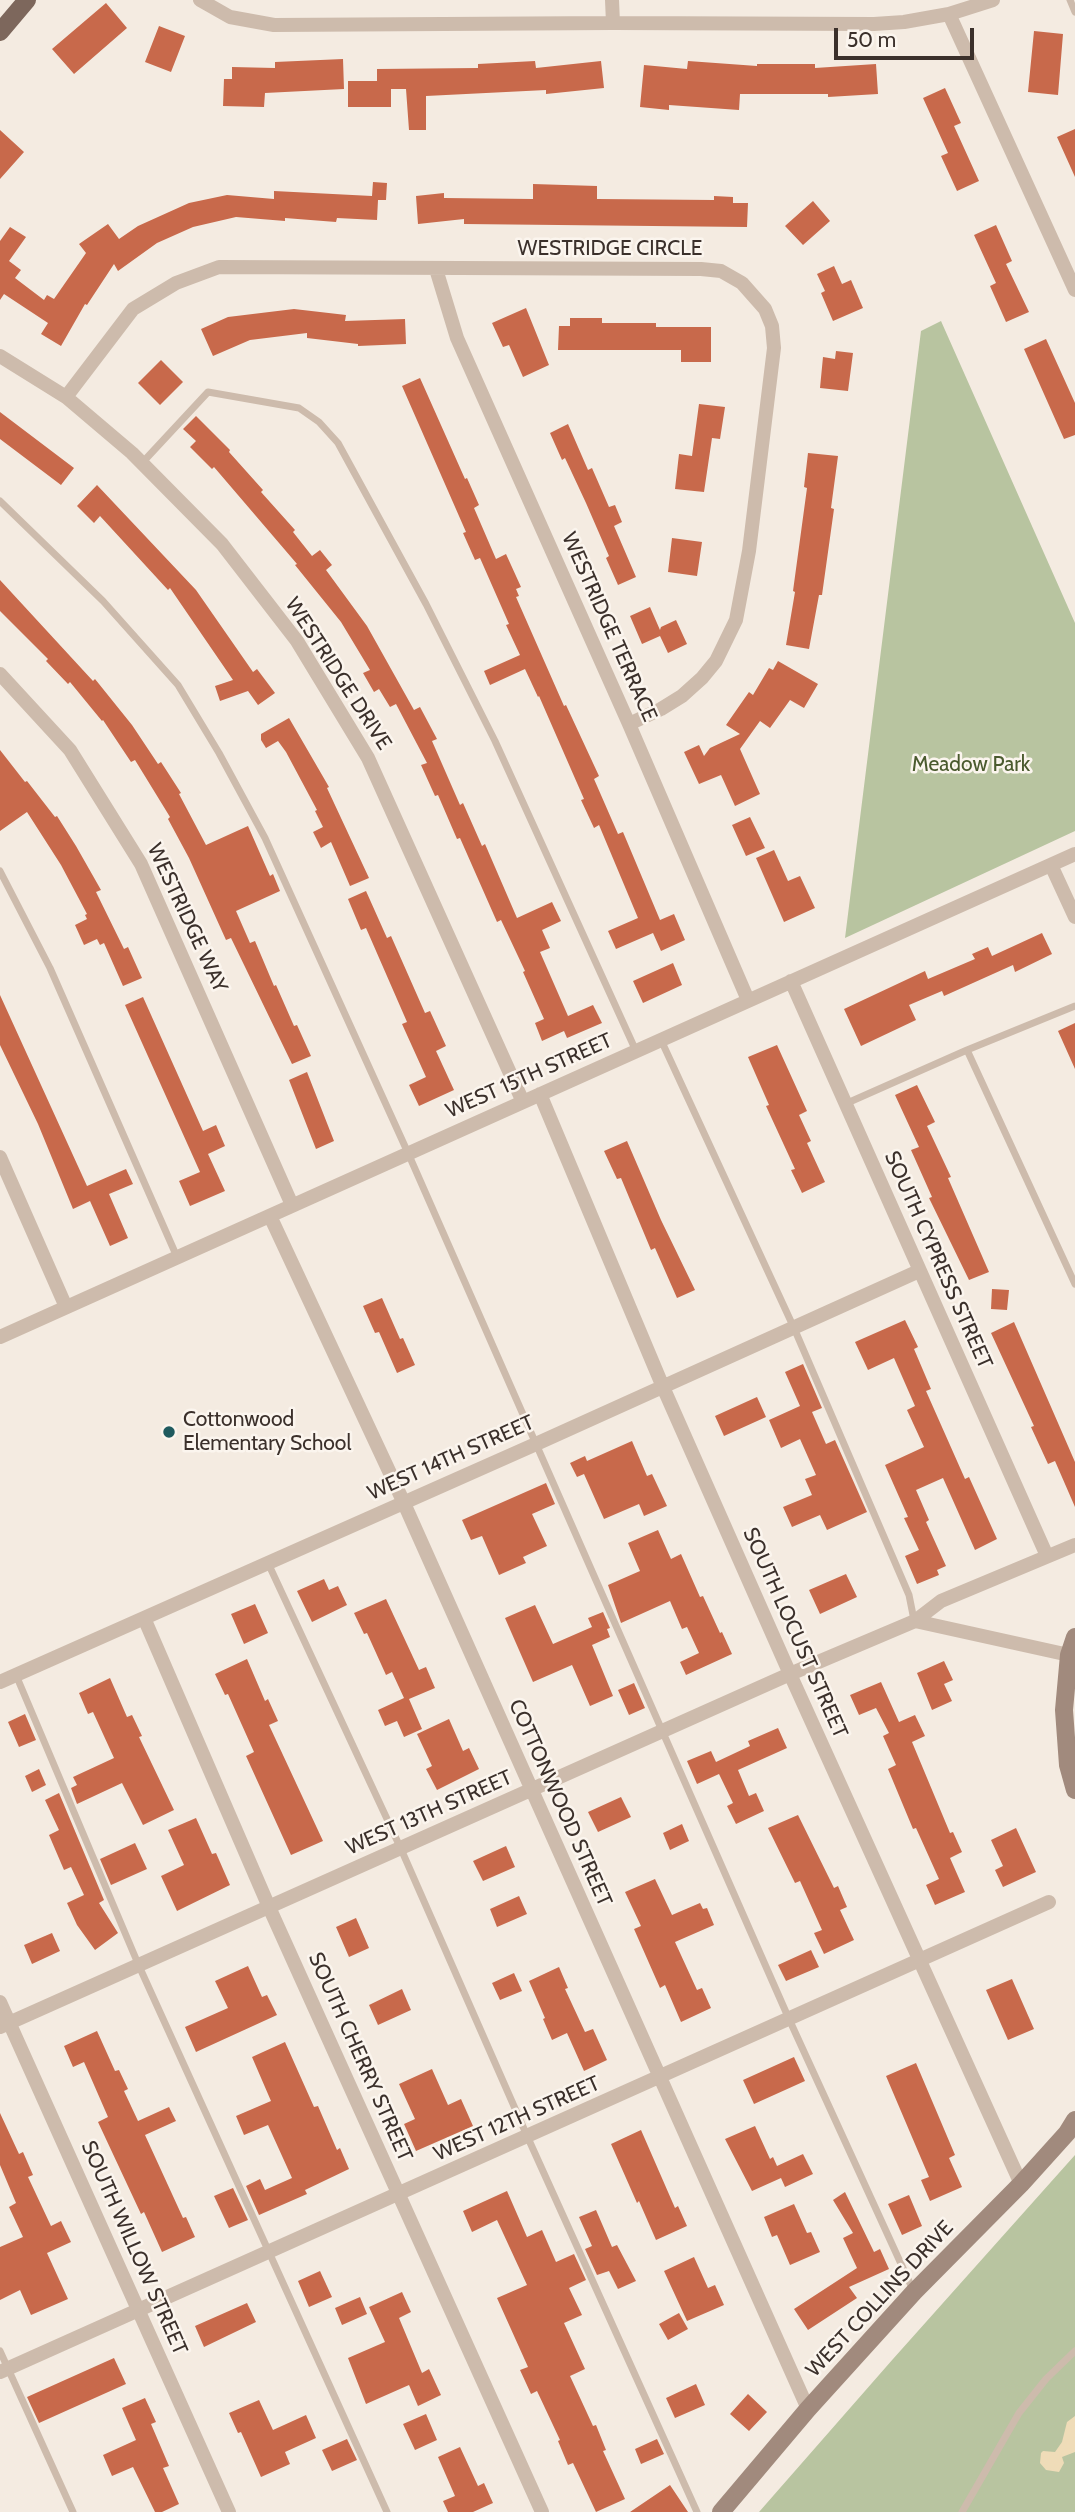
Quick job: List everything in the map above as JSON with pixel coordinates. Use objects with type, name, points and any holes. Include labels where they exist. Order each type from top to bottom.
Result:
[{"type":"main road","points":[[0,32],[27,0]]},
{"type":"main road","points":[[1075,1637],[1069,1655],[1064,1721],[1068,1765],[1075,1790]]},
{"type":"main road","name":"WEST COLLINS DRIVE","points":[[721,2512],[808,2409],[914,2292],[1021,2184],[1067,2133],[1075,2120]]},
{"type":"street","points":[[200,0],[230,17],[274,25],[904,23],[949,14],[993,0]]},
{"type":"street","points":[[612,0],[613,23]]},
{"type":"street","points":[[949,14],[1075,290]]},
{"type":"street","name":"WESTRIDGE CIRCLE","points":[[66,397],[133,309],[176,283],[219,267],[701,269],[721,271],[742,283],[765,309],[772,326],[774,348],[750,551],[736,620],[716,661],[702,678],[682,696],[629,724]]},
{"type":"street","name":"WESTRIDGE TERRACE","points":[[436,269],[457,338],[629,724],[748,1000]]},
{"type":"street","name":"WESTRIDGE DRIVE","points":[[0,356],[66,397],[142,463],[222,544],[297,640],[368,758],[523,1102]]},
{"type":"street","name":"WESTRIDGE WAY","points":[[0,674],[70,750],[142,864],[292,1206]]},
{"type":"street","name":"WEST 15TH STREET","points":[[0,1337],[1075,854]]},
{"type":"street","points":[[1051,864],[1075,917]]},
{"type":"street","name":"SOUTH CYPRESS STREET","points":[[791,982],[1047,1556]]},
{"type":"street","name":"SOUTH LOCUST STREET","points":[[540,1094],[663,1387],[1021,2184]]},
{"type":"street","points":[[0,1157],[66,1307]]},
{"type":"street","name":"COTTONWOOD STREET","points":[[270,1216],[403,1501],[808,2409]]},
{"type":"street","name":"WEST 14TH STREET","points":[[0,1682],[919,1271]]},
{"type":"street","name":"WEST 13TH STREET","points":[[5,2025],[915,1620],[941,1601],[1075,1545]]},
{"type":"street","name":"SOUTH CHERRY STREET","points":[[144,1618],[269,1907],[542,2512]]},
{"type":"street","points":[[915,1620],[1069,1655]]},
{"type":"street","name":"WEST 12TH STREET","points":[[4,2370],[1049,1902]]},
{"type":"street","name":"SOUTH WILLOW STREET","points":[[0,2002],[5,2025],[139,2310],[229,2512]]},
{"type":"lane","points":[[1070,0],[1075,12]]},
{"type":"lane","points":[[142,463],[208,391],[299,408],[320,422],[338,443],[426,604],[495,741],[636,1051]]},
{"type":"lane","points":[[0,501],[103,601],[178,685],[265,838],[408,1153],[789,2020],[914,2292]]},
{"type":"lane","points":[[0,871],[50,968],[177,1257]]},
{"type":"lane","points":[[845,1104],[1075,1006]]},
{"type":"lane","points":[[662,1040],[794,1328],[909,1595],[915,1620]]},
{"type":"lane","points":[[967,1050],[1075,1284]]},
{"type":"lane","points":[[268,1563],[401,1849],[527,2137],[697,2512]]},
{"type":"lane","points":[[16,1675],[139,1966],[387,2512]]},
{"type":"lane","points":[[0,2351],[4,2370],[73,2512]]},
{"type":"lane","points":[[962,2512],[1019,2413],[1046,2379],[1075,2351]]},
{"type":"green space","name":"Meadow Park","points":[[941,321],[1075,623],[1075,831],[845,938],[921,331]]},
{"type":"green space","points":[[1075,2155],[1075,2512],[759,2512],[893,2359]]},
{"type":"sand","points":[[1075,2416],[1075,2452],[1062,2457],[1064,2463],[1059,2472],[1046,2470],[1040,2463],[1041,2453],[1055,2452],[1062,2442],[1067,2422]]},
{"type":"building","points":[[106,3],[127,28],[74,74],[52,49]]},
{"type":"building","points":[[159,26],[185,36],[171,72],[145,62]]},
{"type":"building","points":[[1034,31],[1063,34],[1058,95],[1028,92]]},
{"type":"building","points":[[343,59],[344,89],[265,93],[264,107],[223,106],[224,79],[232,79],[232,67],[275,68],[275,62]]},
{"type":"building","points":[[535,61],[536,68],[601,61],[604,88],[546,94],[546,90],[426,96],[426,130],[409,130],[406,89],[391,89],[391,107],[348,107],[348,81],[377,81],[377,69],[478,68],[478,64]]},
{"type":"building","points":[[688,61],[757,66],[815,64],[815,68],[876,64],[878,94],[828,97],[828,94],[740,94],[739,110],[669,105],[669,110],[640,107],[644,65],[687,69]]},
{"type":"building","points":[[945,88],[961,123],[954,126],[979,181],[957,191],[941,156],[948,153],[923,98]]},
{"type":"building","points":[[1075,129],[1075,177],[1057,137]]},
{"type":"building","points":[[0,130],[24,152],[0,179]]},
{"type":"building","points":[[373,182],[387,183],[386,200],[378,200],[377,220],[337,218],[336,222],[285,218],[285,221],[236,217],[193,227],[157,243],[118,271],[114,264],[87,305],[85,304],[61,346],[41,334],[48,323],[4,294],[0,300],[0,241],[10,227],[26,237],[9,261],[21,270],[15,278],[44,300],[47,295],[54,299],[86,253],[79,244],[108,224],[119,239],[138,226],[189,203],[227,195],[274,199],[274,191],[372,196]]},
{"type":"building","points":[[533,184],[597,186],[597,199],[714,200],[714,196],[733,197],[733,203],[748,203],[747,227],[464,224],[464,219],[418,224],[416,196],[444,193],[444,198],[533,199]]},
{"type":"building","points":[[813,201],[830,221],[803,245],[785,226]]},
{"type":"building","points":[[996,225],[1012,261],[1006,264],[1029,312],[1006,322],[990,286],[996,283],[974,235]]},
{"type":"building","points":[[834,266],[842,284],[851,280],[863,308],[833,321],[821,293],[825,291],[817,274]]},
{"type":"building","points":[[526,308],[549,365],[523,377],[509,345],[503,347],[492,323]]},
{"type":"building","points":[[294,309],[346,315],[345,321],[405,319],[406,344],[358,346],[307,338],[307,333],[250,340],[213,356],[201,329],[228,317]]},
{"type":"building","points":[[570,318],[602,318],[602,323],[656,323],[656,327],[711,327],[711,362],[681,362],[681,350],[558,350],[559,326],[570,326]]},
{"type":"building","points":[[1046,339],[1075,403],[1075,435],[1064,439],[1024,349]]},
{"type":"building","points":[[836,351],[853,353],[848,391],[820,388],[823,357],[835,359]]},
{"type":"building","points":[[161,360],[183,382],[160,405],[138,383]]},
{"type":"building","points":[[420,378],[479,505],[474,508],[496,559],[506,554],[521,587],[516,589],[519,596],[516,597],[564,706],[566,705],[599,776],[594,779],[618,834],[623,832],[660,920],[674,914],[685,940],[661,951],[653,933],[616,949],[608,931],[638,918],[599,825],[594,828],[581,800],[584,799],[539,696],[525,669],[490,685],[484,671],[520,655],[480,558],[475,560],[463,533],[466,532],[402,386]]},
{"type":"building","points":[[699,404],[725,407],[720,439],[712,438],[704,492],[675,489],[679,454],[692,456]]},
{"type":"building","points":[[0,412],[74,468],[61,485],[0,439]]},
{"type":"building","points":[[196,416],[230,450],[263,490],[261,492],[295,530],[293,532],[312,556],[320,550],[332,565],[326,570],[367,626],[414,710],[420,707],[437,739],[432,741],[460,805],[463,803],[482,846],[485,844],[517,918],[552,902],[561,921],[542,930],[550,948],[540,952],[568,1016],[593,1005],[602,1023],[567,1038],[564,1031],[542,1041],[535,1023],[544,1019],[523,972],[525,971],[501,920],[497,922],[438,795],[435,796],[421,765],[427,763],[396,704],[390,707],[379,689],[374,692],[363,673],[370,670],[341,622],[295,565],[297,564],[214,467],[212,469],[190,447],[196,441],[183,429]]},
{"type":"building","points":[[568,424],[588,470],[592,468],[609,507],[615,505],[622,522],[614,526],[636,577],[618,585],[606,558],[609,556],[586,503],[550,433]]},
{"type":"building","points":[[808,453],[838,456],[822,595],[819,595],[809,649],[786,645],[807,488],[804,487]]},
{"type":"building","points":[[97,485],[196,590],[253,672],[257,669],[275,693],[258,705],[248,691],[220,701],[215,686],[233,680],[170,588],[168,590],[100,516],[94,523],[77,506]]},
{"type":"building","points":[[672,538],[702,542],[697,576],[668,572]]},
{"type":"building","points":[[0,580],[93,681],[95,679],[132,725],[158,764],[161,762],[181,793],[179,794],[206,845],[248,826],[270,876],[273,874],[280,891],[236,911],[250,943],[255,941],[274,986],[276,985],[311,1056],[292,1064],[231,938],[226,940],[168,819],[170,817],[135,760],[131,762],[103,720],[70,682],[68,684],[46,661],[48,659],[0,611]]},
{"type":"building","points":[[650,607],[660,630],[676,620],[687,644],[668,653],[660,636],[642,644],[630,616]]},
{"type":"building","points":[[778,661],[818,684],[804,708],[790,700],[770,728],[760,721],[740,749],[760,794],[735,806],[721,775],[699,784],[684,752],[699,745],[704,756],[710,748],[740,734],[726,725],[749,692],[753,695],[769,668],[773,670]]},
{"type":"building","points":[[289,718],[329,787],[327,788],[369,878],[350,886],[331,842],[321,848],[313,832],[323,827],[315,811],[317,810],[286,752],[278,741],[266,748],[261,740],[261,734]]},
{"type":"building","points":[[0,750],[55,817],[57,816],[76,846],[101,890],[96,892],[124,949],[128,947],[142,978],[123,986],[104,943],[100,945],[97,939],[84,945],[75,925],[87,919],[87,914],[61,865],[27,812],[0,831]]},
{"type":"building","points":[[750,817],[765,848],[746,856],[732,825]]},
{"type":"building","points":[[774,850],[788,881],[800,876],[815,908],[784,922],[756,858]]},
{"type":"building","points":[[366,891],[387,938],[391,936],[425,1013],[430,1011],[446,1046],[436,1051],[454,1090],[419,1106],[409,1085],[426,1077],[402,1024],[407,1022],[366,928],[361,930],[348,899]]},
{"type":"building","points":[[1042,933],[1052,954],[1015,972],[1013,965],[944,996],[942,991],[909,1005],[916,1020],[861,1046],[844,1009],[925,971],[928,979],[975,959],[972,954],[988,947],[992,956]]},
{"type":"building","points":[[673,963],[682,985],[643,1003],[633,981]]},
{"type":"building","points":[[0,995],[87,1186],[126,1169],[133,1184],[109,1194],[128,1238],[110,1246],[90,1201],[73,1209],[38,1124],[0,1045]]},
{"type":"building","points":[[143,997],[203,1131],[216,1125],[225,1146],[208,1154],[225,1191],[190,1206],[179,1181],[200,1172],[125,1005]]},
{"type":"building","points":[[1075,1023],[1075,1069],[1058,1031]]},
{"type":"building","points":[[777,1045],[807,1111],[799,1115],[811,1141],[807,1143],[825,1182],[802,1193],[791,1170],[795,1169],[766,1106],[769,1105],[748,1057]]},
{"type":"building","points":[[307,1072],[334,1141],[316,1149],[289,1080]]},
{"type":"building","points":[[917,1085],[935,1122],[927,1126],[951,1177],[948,1178],[989,1272],[969,1280],[929,1198],[932,1197],[911,1150],[919,1147],[895,1095]]},
{"type":"building","points":[[627,1141],[695,1290],[677,1298],[655,1248],[651,1250],[621,1178],[617,1179],[604,1151]]},
{"type":"building","points":[[992,1289],[1009,1290],[1007,1310],[991,1309]]},
{"type":"building","points":[[382,1298],[415,1365],[397,1373],[379,1332],[375,1333],[363,1306]]},
{"type":"building","points":[[905,1320],[918,1347],[914,1349],[931,1389],[926,1391],[965,1479],[969,1477],[997,1539],[975,1550],[943,1478],[916,1490],[929,1520],[926,1522],[946,1566],[937,1570],[939,1575],[917,1584],[905,1556],[919,1550],[885,1465],[924,1447],[907,1410],[915,1406],[894,1358],[868,1370],[855,1342]]},
{"type":"building","points":[[1014,1322],[1075,1462],[1075,1507],[1055,1461],[1048,1464],[1031,1427],[1034,1426],[991,1333]]},
{"type":"building","points":[[803,1364],[822,1408],[812,1412],[826,1444],[835,1440],[867,1512],[827,1530],[820,1515],[792,1527],[783,1507],[812,1495],[805,1479],[816,1475],[800,1439],[781,1448],[769,1420],[800,1406],[785,1372]]},
{"type":"building","points":[[757,1397],[766,1417],[724,1436],[715,1416]]},
{"type":"building","points":[[632,1441],[647,1476],[652,1474],[667,1506],[644,1516],[639,1504],[604,1519],[584,1474],[577,1477],[570,1463],[585,1456],[587,1461]]},
{"type":"building","points":[[546,1483],[555,1504],[532,1514],[547,1546],[523,1557],[526,1563],[499,1575],[482,1536],[471,1540],[462,1520]]},
{"type":"building","points":[[658,1530],[671,1559],[681,1554],[700,1597],[703,1596],[732,1654],[686,1675],[680,1662],[699,1653],[687,1627],[682,1629],[670,1601],[621,1623],[608,1585],[640,1571],[628,1543]]},
{"type":"building","points":[[846,1574],[857,1597],[820,1614],[809,1590]]},
{"type":"building","points":[[324,1579],[329,1590],[338,1586],[347,1605],[312,1622],[297,1591]]},
{"type":"building","points":[[386,1599],[419,1670],[426,1667],[435,1688],[409,1699],[422,1729],[404,1737],[397,1721],[385,1726],[378,1710],[404,1698],[392,1672],[386,1675],[367,1633],[364,1634],[354,1613]]},
{"type":"building","points":[[255,1604],[268,1633],[244,1644],[231,1614]]},
{"type":"building","points":[[535,1605],[553,1644],[592,1627],[588,1618],[603,1612],[610,1628],[607,1629],[610,1637],[592,1645],[613,1696],[590,1706],[572,1665],[533,1682],[505,1618]]},
{"type":"building","points":[[247,1659],[265,1701],[268,1699],[278,1721],[269,1725],[323,1841],[291,1855],[246,1756],[254,1752],[228,1694],[225,1695],[215,1674]]},
{"type":"building","points":[[944,1661],[953,1680],[944,1684],[952,1701],[932,1710],[917,1673]]},
{"type":"building","points":[[110,1678],[127,1717],[132,1715],[142,1736],[139,1737],[174,1810],[143,1825],[122,1783],[77,1804],[71,1788],[77,1785],[73,1777],[114,1758],[93,1712],[88,1714],[79,1693]]},
{"type":"building","points":[[881,1682],[899,1722],[915,1715],[925,1736],[912,1742],[950,1833],[953,1832],[962,1852],[950,1858],[965,1892],[935,1905],[926,1885],[939,1879],[916,1828],[913,1829],[888,1769],[896,1765],[883,1736],[889,1733],[876,1708],[859,1715],[850,1695]]},
{"type":"building","points":[[634,1683],[645,1708],[629,1715],[618,1690]]},
{"type":"building","points":[[25,1714],[36,1740],[19,1747],[8,1722]]},
{"type":"building","points":[[449,1719],[463,1751],[469,1748],[479,1769],[437,1790],[426,1769],[432,1766],[417,1734]]},
{"type":"building","points":[[778,1728],[787,1748],[738,1770],[749,1796],[756,1793],[764,1811],[736,1824],[727,1806],[733,1803],[719,1774],[697,1784],[687,1761],[711,1751],[716,1762],[750,1746],[748,1741]]},
{"type":"building","points":[[39,1769],[46,1785],[32,1792],[25,1776]]},
{"type":"building","points":[[59,1793],[104,1900],[99,1903],[118,1933],[95,1950],[77,1925],[67,1903],[84,1895],[71,1867],[64,1870],[49,1835],[59,1830],[45,1800]]},
{"type":"building","points":[[621,1797],[631,1817],[598,1832],[588,1812]]},
{"type":"building","points":[[798,1815],[834,1888],[838,1886],[847,1907],[840,1910],[854,1940],[824,1954],[814,1933],[822,1930],[800,1881],[795,1883],[768,1828]]},
{"type":"building","points":[[196,1818],[230,1885],[177,1911],[161,1876],[184,1865],[168,1830]]},
{"type":"building","points":[[682,1824],[689,1841],[670,1850],[663,1833]]},
{"type":"building","points":[[1016,1828],[1036,1872],[1003,1887],[995,1870],[1003,1866],[991,1840]]},
{"type":"building","points":[[135,1843],[147,1869],[111,1885],[100,1859]]},
{"type":"building","points":[[506,1846],[515,1867],[483,1881],[473,1861]]},
{"type":"building","points":[[655,1879],[672,1915],[700,1903],[703,1909],[707,1908],[714,1925],[675,1942],[697,1990],[702,1988],[711,2008],[681,2022],[665,1985],[660,1988],[634,1929],[641,1926],[625,1892]]},
{"type":"building","points":[[519,1896],[527,1914],[497,1927],[490,1909]]},
{"type":"building","points":[[356,1918],[369,1948],[349,1957],[336,1927]]},
{"type":"building","points":[[52,1933],[60,1951],[32,1964],[24,1945]]},
{"type":"building","points":[[811,1950],[819,1967],[786,1981],[778,1965]]},
{"type":"building","points":[[248,1966],[262,1997],[267,1995],[277,2015],[196,2052],[185,2027],[228,2008],[215,1981]]},
{"type":"building","points":[[559,1967],[568,1988],[565,1989],[585,2032],[593,2029],[607,2060],[584,2071],[567,2033],[552,2040],[529,1981]]},
{"type":"building","points":[[514,1973],[522,1991],[500,2000],[492,1983]]},
{"type":"building","points":[[1012,1979],[1034,2029],[1008,2040],[986,1990]]},
{"type":"building","points":[[402,1989],[411,2010],[378,2025],[369,2005]]},
{"type":"building","points":[[97,2031],[115,2071],[119,2070],[128,2089],[124,2091],[138,2121],[169,2107],[176,2121],[145,2135],[183,2218],[186,2217],[195,2237],[162,2252],[98,2122],[108,2117],[84,2062],[73,2067],[64,2046]]},
{"type":"building","points":[[285,2042],[314,2107],[318,2106],[337,2150],[340,2148],[349,2169],[305,2190],[307,2194],[259,2215],[246,2186],[260,2179],[265,2190],[292,2178],[268,2125],[244,2135],[236,2116],[271,2101],[252,2057]]},
{"type":"building","points":[[794,2057],[805,2081],[754,2104],[743,2080]]},
{"type":"building","points":[[916,2063],[955,2155],[949,2158],[962,2187],[930,2201],[921,2180],[929,2177],[886,2076]]},
{"type":"building","points":[[432,2069],[448,2105],[461,2099],[473,2126],[416,2151],[404,2124],[415,2119],[399,2084]]},
{"type":"building","points":[[0,2113],[19,2154],[23,2152],[33,2175],[28,2177],[51,2226],[61,2221],[71,2242],[47,2253],[68,2299],[31,2315],[20,2290],[0,2300],[0,2247],[23,2237],[9,2207],[16,2203],[0,2165]]},
{"type":"building","points":[[755,2126],[770,2159],[773,2157],[777,2166],[803,2154],[813,2174],[785,2187],[781,2178],[752,2191],[725,2139]]},
{"type":"building","points":[[641,2130],[675,2208],[678,2206],[687,2226],[656,2240],[611,2144]]},
{"type":"building","points":[[233,2188],[248,2220],[229,2228],[214,2196]]},
{"type":"building","points":[[507,2191],[527,2237],[542,2230],[556,2262],[574,2254],[586,2280],[569,2288],[582,2315],[564,2323],[585,2369],[570,2376],[593,2426],[596,2425],[606,2450],[603,2451],[625,2499],[596,2512],[573,2463],[568,2465],[558,2441],[560,2440],[537,2391],[531,2394],[520,2370],[528,2367],[497,2298],[527,2285],[497,2220],[472,2232],[463,2211]]},
{"type":"building","points":[[845,2192],[874,2252],[880,2249],[889,2269],[849,2287],[857,2298],[808,2330],[794,2309],[857,2268],[843,2238],[853,2233],[833,2200]]},
{"type":"building","points":[[909,2195],[922,2226],[902,2235],[888,2204]]},
{"type":"building","points":[[794,2204],[807,2233],[811,2232],[820,2252],[790,2265],[777,2235],[772,2237],[764,2217]]},
{"type":"building","points":[[596,2210],[612,2247],[617,2245],[636,2281],[618,2289],[609,2271],[597,2275],[585,2249],[592,2246],[579,2217]]},
{"type":"building","points":[[694,2257],[708,2288],[715,2285],[724,2305],[687,2321],[664,2271]]},
{"type":"building","points":[[320,2271],[332,2297],[309,2307],[298,2281]]},
{"type":"building","points":[[402,2292],[411,2312],[399,2318],[422,2373],[429,2369],[441,2395],[418,2406],[409,2385],[366,2404],[348,2358],[385,2342],[369,2307]]},
{"type":"building","points":[[360,2297],[367,2314],[342,2325],[335,2308]]},
{"type":"building","points":[[247,2303],[256,2322],[204,2347],[195,2326]]},
{"type":"building","points":[[679,2313],[688,2329],[668,2340],[659,2324]]},
{"type":"building","points":[[114,2358],[126,2384],[39,2423],[27,2397]]},
{"type":"building","points":[[696,2384],[705,2405],[675,2418],[666,2398]]},
{"type":"building","points":[[748,2394],[767,2412],[749,2431],[730,2414]]},
{"type":"building","points":[[145,2398],[156,2422],[151,2424],[169,2466],[163,2468],[179,2504],[162,2512],[155,2512],[133,2467],[112,2476],[103,2455],[136,2440],[122,2408]]},
{"type":"building","points":[[259,2400],[273,2430],[306,2415],[316,2438],[285,2452],[290,2464],[261,2477],[241,2432],[238,2433],[229,2413]]},
{"type":"building","points":[[426,2414],[437,2440],[415,2450],[403,2424]]},
{"type":"building","points":[[347,2439],[357,2460],[332,2471],[322,2450]]},
{"type":"building","points":[[657,2439],[664,2454],[641,2464],[635,2449]]},
{"type":"building","points":[[460,2447],[478,2486],[484,2483],[493,2503],[473,2512],[448,2512],[443,2501],[455,2496],[438,2457]]},
{"type":"building","points":[[670,2485],[688,2512],[630,2512]]},
{"type":"place","name":"Cottonwood Elementary School","points":[[169,1432]]}]
